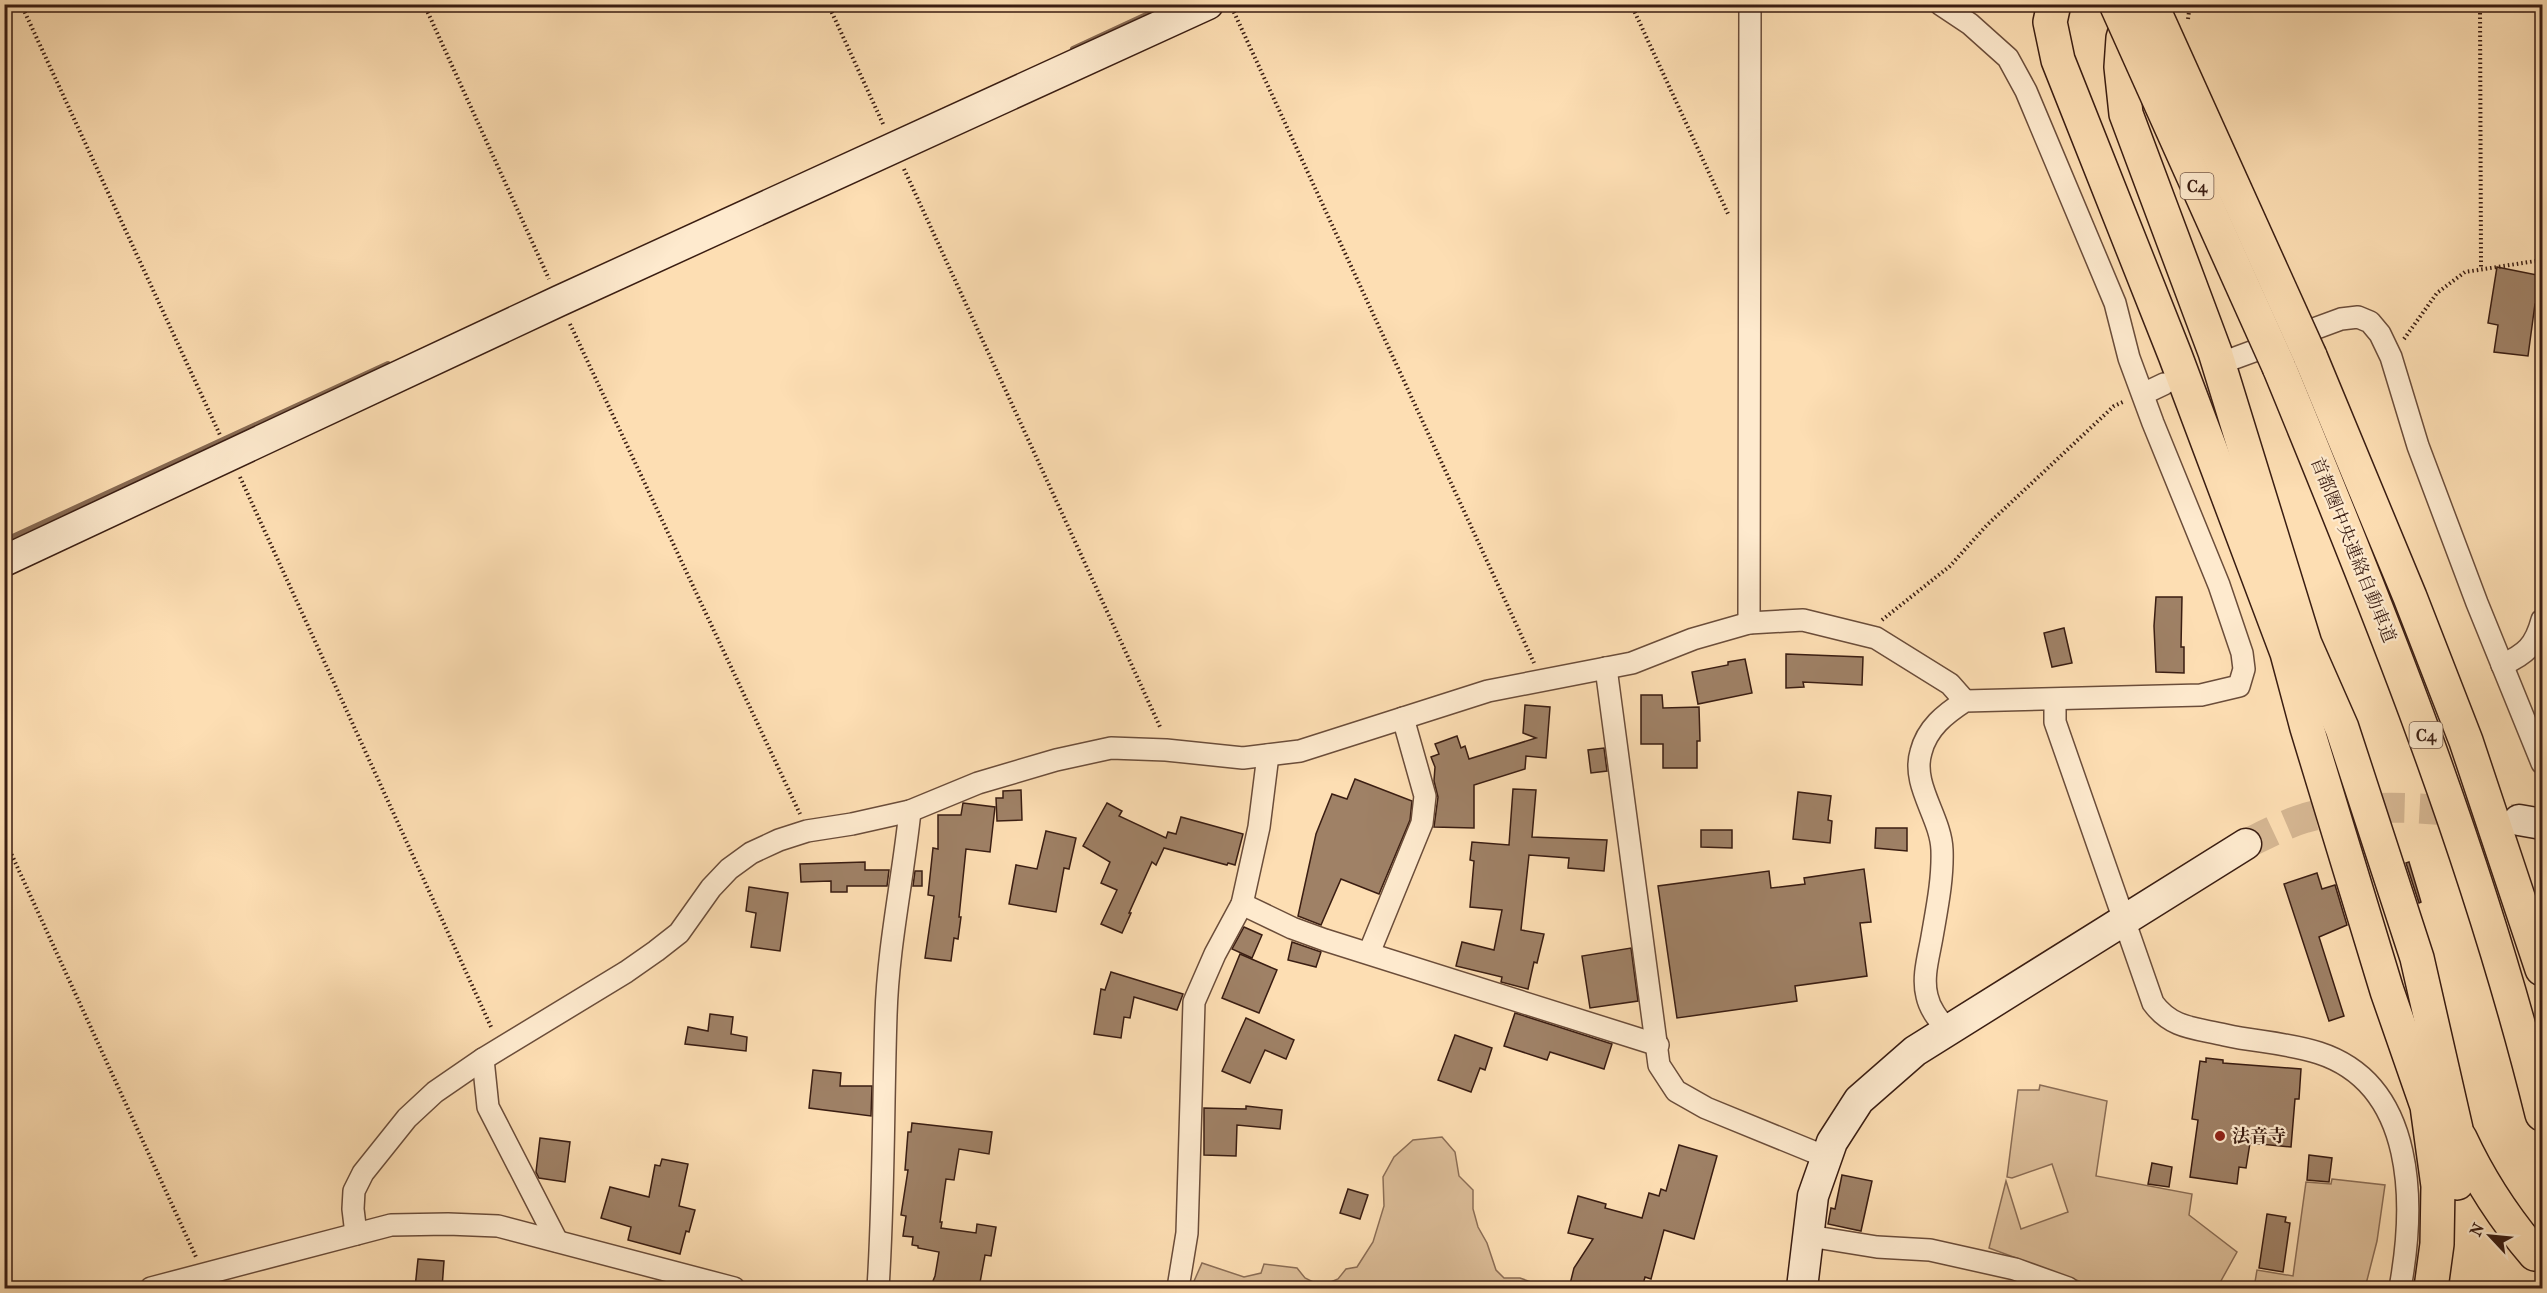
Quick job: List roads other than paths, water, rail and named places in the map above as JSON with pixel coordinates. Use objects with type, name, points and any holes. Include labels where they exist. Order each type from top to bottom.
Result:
[{"type":"highway","points":[[2054,4],[2050,22],[2058,60],[2175,356],[2287,653],[2307,728],[2380,970],[2427,1106],[2438,1186],[2437,1244],[2432,1288]]},
{"type":"highway","name":"首都圏中央連絡自動車道","points":[[2116,4],[2279,367],[2379,610],[2432,751],[2482,901],[2529,1061],[2542,1114]]},
{"type":"highway","points":[[2134,4],[2123,38],[2121,67],[2126,114],[2139,155],[2216,352],[2305,644],[2342,728],[2398,900],[2416,958],[2456,1129],[2479,1178],[2509,1224],[2535,1254]]},
{"type":"highway","name":"首都圏中央連絡自動車道","points":[[2151,4],[2310,356],[2410,597],[2466,741],[2542,969]]},
{"type":"highway","points":[[2451,1288],[2457,1237],[2456,1129]]},
{"type":"street","points":[[4,561],[559,301],[1208,4]]},
{"type":"street","points":[[1940,4],[1970,24],[2008,58],[2026,91],[2115,303],[2129,358],[2219,585],[2242,653],[2244,669],[2239,686],[2201,695],[1965,701],[1935,724],[1920,754],[1922,782],[1939,829],[1942,848],[1938,905],[1925,977],[1927,996],[1934,1014],[1948,1031]]},
{"type":"street","points":[[1749,623],[1751,5]]},
{"type":"street","points":[[2235,358],[2324,324],[2358,317],[2370,322],[2380,334],[2391,357],[2418,446],[2502,665],[2542,762]]},
{"type":"street","points":[[2143,393],[2164,384]]},
{"type":"street","points":[[356,1234],[352,1209],[354,1191],[363,1173],[407,1118],[435,1092],[656,951],[679,933],[711,888],[729,869],[752,853],[779,840],[807,831],[909,811],[978,783],[1056,760],[1111,748],[1166,750],[1243,758],[1300,751],[1488,691],[1632,663],[1693,639],[1749,623],[1803,620],[1876,638],[1950,684],[1965,701]]},
{"type":"street","points":[[2502,665],[2520,657],[2532,645],[2542,620]]},
{"type":"street","points":[[1606,668],[1659,1065],[1676,1091],[1706,1108],[1826,1157]]},
{"type":"street","points":[[2055,700],[2055,722],[2123,921],[2144,973],[2153,1003],[2163,1016],[2173,1023],[2319,1053],[2341,1063],[2358,1075],[2378,1095],[2392,1119],[2402,1146],[2406,1179],[2407,1224],[2400,1288]]},
{"type":"street","points":[[1369,953],[1422,823],[1425,796],[1403,718]]},
{"type":"street","points":[[1178,1288],[1187,1233],[1194,1002],[1215,954],[1242,904],[1259,827],[1268,755]]},
{"type":"street","points":[[878,1288],[883,1219],[886,1015],[893,934],[904,872],[909,811]]},
{"type":"street","points":[[1802,1288],[1813,1196],[1832,1142],[1859,1100],[1916,1051],[2246,844]]},
{"type":"street","points":[[1242,904],[1292,928],[1658,1045]]},
{"type":"street","points":[[492,1054],[488,1107],[556,1240]]},
{"type":"street","points":[[151,1288],[391,1225],[468,1224],[498,1226],[556,1240],[690,1283],[734,1288]]},
{"type":"street","points":[[1809,1236],[1877,1247],[1930,1250],[2015,1269],[2068,1288]]},
{"type":"waterway","points":[[1073,49],[1170,4]]},
{"type":"waterway","points":[[4,541],[388,364]]},
{"type":"waterway","points":[[4,1274],[11,1288]]},
{"type":"tunnel","points":[[2246,844],[2305,818],[2356,809],[2408,808],[2512,819]]},
{"type":"place","name":"法音寺","points":[[2220,1136]]}]
